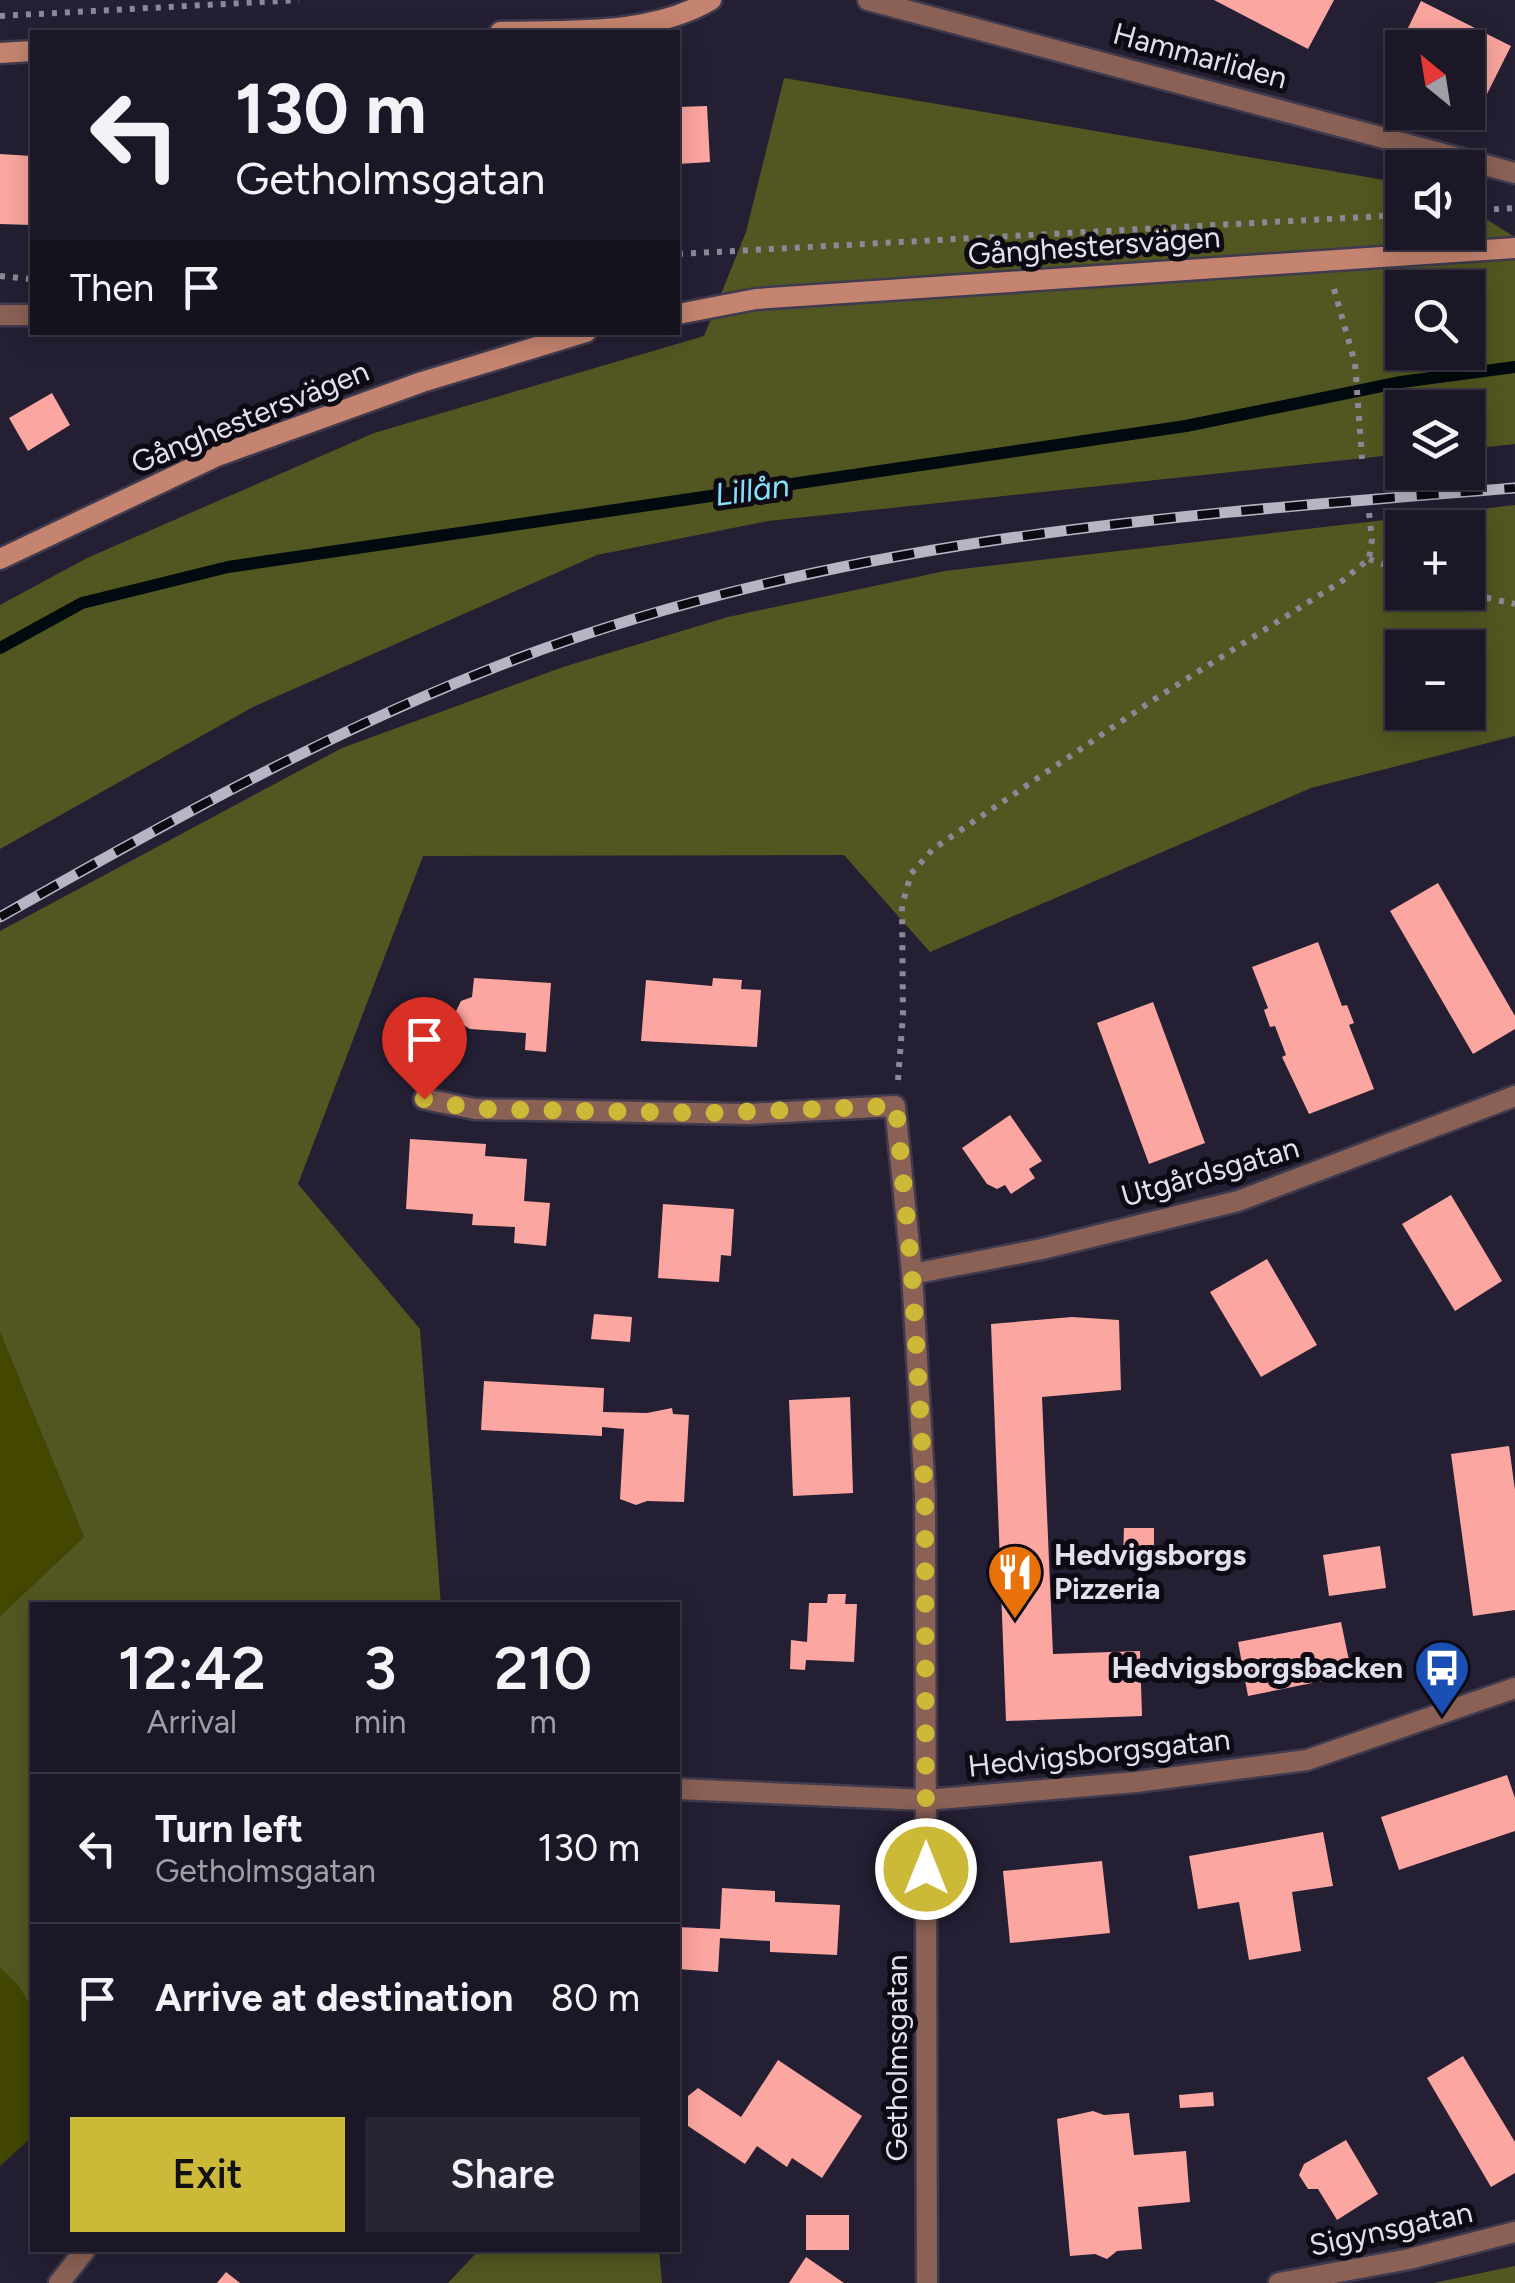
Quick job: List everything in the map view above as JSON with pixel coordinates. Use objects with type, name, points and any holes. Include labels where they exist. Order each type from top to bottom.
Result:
[{"type":"street","points":[[537,30],[647,24],[675,18],[711,0]]},
{"type":"street","name":"Hammarliden","points":[[868,0],[1515,172]]},
{"type":"street","points":[[0,53],[30,52]]},
{"type":"street","name":"Gånghestersvägen","points":[[680,314],[756,300],[1515,248]]},
{"type":"street","points":[[0,315],[30,315]]},
{"type":"street","name":"Gånghestersvägen","points":[[0,559],[217,456],[422,382],[576,335]]},
{"type":"street","name":"Utgårdsgatan","points":[[912,1274],[1042,1249],[1238,1201],[1515,1096]]},
{"type":"street","points":[[424,1099],[474,1109],[709,1113],[896,1106]]},
{"type":"street","name":"Getholmsgatan","points":[[896,1106],[912,1274],[925,1495],[927,2283]]},
{"type":"street","name":"Hedvigsborgsgatan","points":[[680,1790],[926,1800],[1136,1782],[1307,1760],[1515,1688]]},
{"type":"street","name":"Sigynsgatan","points":[[1279,2283],[1409,2259],[1515,2232]]},
{"type":"street","points":[[59,2283],[83,2252]]},
{"type":"path","points":[[0,16],[299,0]]},
{"type":"path","points":[[1485,210],[1515,208]]},
{"type":"path","points":[[680,254],[1385,216]]},
{"type":"path","points":[[0,276],[30,279]]},
{"type":"path","points":[[1355,363],[1362,459]]},
{"type":"path","points":[[896,1106],[903,1015],[902,906],[911,874],[933,850],[1368,559],[1372,539],[1369,512]]},
{"type":"path","points":[[1368,559],[1385,566]]},
{"type":"path","points":[[1485,597],[1515,604]]},
{"type":"shaded area","points":[[0,1332],[84,1537],[0,1616]]},
{"type":"shaded area","points":[[0,1968],[17,1984],[30,2005],[30,2139],[0,2166]]},
{"type":"green space","points":[[784,78],[1385,180],[1385,250],[1485,250],[1485,218],[1515,237],[1515,444],[1485,447],[1485,390],[1385,390],[1385,456],[768,521],[597,555],[253,707],[0,849],[0,605],[87,558],[374,433],[704,336],[746,232]]},
{"type":"green space","points":[[1515,505],[1515,736],[1311,788],[930,952],[844,855],[423,856],[298,1184],[420,1329],[441,1602],[30,1602],[30,2005],[17,1984],[0,1968],[0,1616],[84,1537],[0,1332],[0,931],[342,748],[563,667],[728,617],[945,571],[1385,520],[1385,610],[1485,610],[1485,510],[1472,510]]},
{"type":"green space","points":[[477,2252],[659,2252],[662,2283],[448,2283]]},
{"type":"green space","points":[[1515,2266],[1515,2283],[1433,2283]]},
{"type":"building","points":[[1214,0],[1334,0],[1308,49]]},
{"type":"building","points":[[1421,1],[1479,30],[1407,30]]},
{"type":"building","points":[[1485,33],[1511,46],[1485,98]]},
{"type":"building","points":[[707,106],[710,162],[680,164],[680,107]]},
{"type":"building","points":[[0,154],[30,156],[30,225],[0,224]]},
{"type":"building","points":[[52,393],[70,425],[28,451],[9,418]]},
{"type":"building","points":[[1438,883],[1515,1016],[1515,1029],[1473,1054],[1390,911]]},
{"type":"building","points":[[1318,942],[1342,1006],[1347,1005],[1354,1023],[1349,1025],[1374,1089],[1309,1114],[1282,1057],[1286,1055],[1275,1026],[1270,1027],[1264,1010],[1268,1008],[1252,967]]},
{"type":"building","points":[[474,978],[551,983],[546,1052],[525,1050],[526,1033],[470,1029],[459,1022],[456,1011],[461,1001],[472,997]]},
{"type":"building","points":[[713,978],[742,980],[741,989],[761,990],[757,1047],[641,1041],[646,980],[712,986]]},
{"type":"building","points":[[1153,1002],[1205,1143],[1149,1164],[1097,1023]]},
{"type":"building","points":[[1010,1115],[1042,1161],[1029,1169],[1035,1178],[1011,1194],[1005,1185],[997,1189],[987,1184],[962,1148]]},
{"type":"building","points":[[410,1139],[486,1144],[485,1156],[527,1159],[524,1201],[550,1203],[546,1246],[514,1243],[515,1227],[472,1225],[473,1214],[406,1209]]},
{"type":"building","points":[[1451,1195],[1502,1281],[1455,1311],[1402,1224]]},
{"type":"building","points":[[663,1204],[734,1209],[731,1256],[721,1255],[719,1282],[658,1278]]},
{"type":"building","points":[[1267,1259],[1317,1345],[1261,1377],[1210,1292]]},
{"type":"building","points":[[594,1314],[632,1317],[630,1342],[591,1339]]},
{"type":"building","points":[[1072,1317],[1119,1320],[1121,1390],[1042,1397],[1053,1654],[1140,1651],[1142,1716],[1006,1721],[991,1324]]},
{"type":"building","points":[[484,1381],[604,1388],[603,1412],[647,1413],[672,1408],[673,1414],[689,1415],[684,1502],[647,1501],[636,1505],[620,1499],[624,1429],[602,1427],[602,1436],[481,1430]]},
{"type":"building","points":[[850,1397],[853,1493],[793,1496],[789,1400]]},
{"type":"building","points":[[1509,1446],[1515,1490],[1515,1610],[1473,1616],[1451,1454]]},
{"type":"building","points":[[1124,1528],[1154,1528],[1154,1558],[1123,1557]]},
{"type":"building","points":[[1380,1546],[1386,1588],[1329,1596],[1323,1555]]},
{"type":"building","points":[[828,1594],[846,1594],[845,1604],[857,1604],[854,1662],[806,1660],[805,1670],[790,1669],[791,1640],[807,1642],[809,1603],[827,1603]]},
{"type":"building","points":[[1341,1622],[1352,1675],[1248,1696],[1238,1642]]},
{"type":"building","points":[[1507,1775],[1515,1798],[1515,1831],[1399,1870],[1381,1817]]},
{"type":"building","points":[[1323,1832],[1333,1886],[1292,1892],[1301,1951],[1249,1960],[1239,1902],[1198,1909],[1189,1856]]},
{"type":"building","points":[[1102,1861],[1110,1933],[1010,1943],[1003,1871]]},
{"type":"building","points":[[722,1888],[775,1891],[775,1902],[840,1905],[837,1955],[770,1952],[770,1941],[720,1938],[718,1972],[680,1969],[680,1927],[720,1929]]},
{"type":"building","points":[[1463,2056],[1515,2142],[1515,2173],[1491,2187],[1427,2078]]},
{"type":"building","points":[[778,2060],[862,2116],[822,2178],[792,2158],[787,2167],[757,2146],[745,2164],[688,2126],[688,2096],[698,2088],[741,2117]]},
{"type":"building","points":[[1213,2092],[1214,2106],[1180,2108],[1179,2095]]},
{"type":"building","points":[[1093,2111],[1104,2115],[1129,2113],[1134,2155],[1186,2151],[1190,2202],[1138,2207],[1142,2249],[1117,2251],[1107,2259],[1095,2254],[1070,2256],[1057,2119]]},
{"type":"building","points":[[1346,2140],[1378,2194],[1337,2220],[1318,2189],[1308,2189],[1299,2175],[1304,2164]]},
{"type":"building","points":[[806,2215],[849,2215],[849,2250],[806,2250]]},
{"type":"building","points":[[806,2257],[844,2283],[789,2283]]},
{"type":"building","points":[[226,2272],[240,2283],[217,2283]]},
{"type":"waterway","name":"Lillån","points":[[0,648],[82,603],[228,567],[1186,426],[1401,382],[1515,367]]},
{"type":"railway","points":[[0,917],[189,812],[382,715],[516,659],[637,618],[760,585],[1009,538],[1261,509],[1515,488]]},
{"type":"place","name":"Hedvigsborgs Pizzeria","points":[[1015,1621]]},
{"type":"place","name":"Hedvigsborgsbacken","points":[[1442,1717]]},
{"type":"route","points":[[424,1099],[474,1109],[748,1114],[896,1106],[912,1274],[925,1495],[926,1869]]}]
